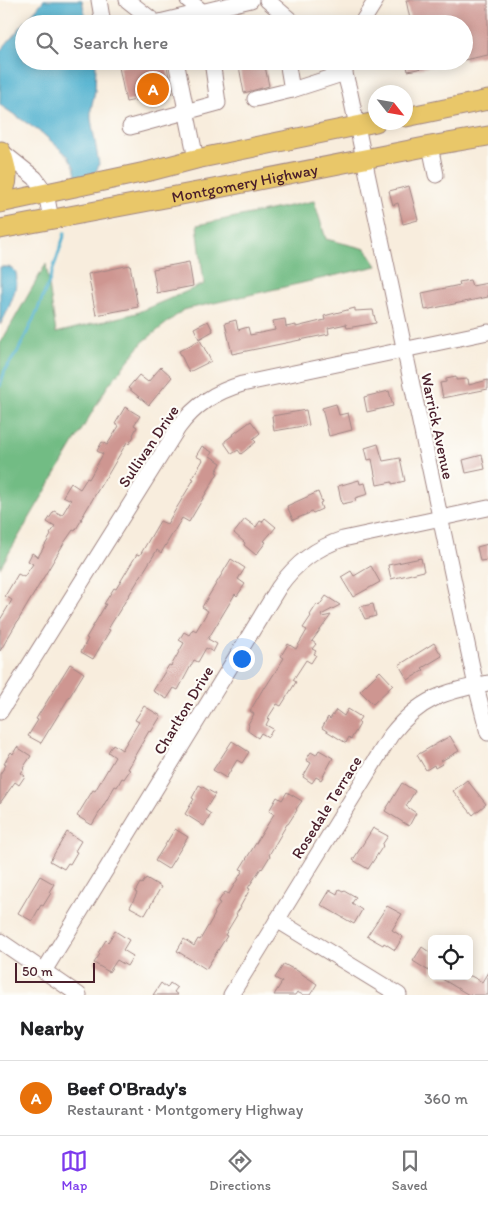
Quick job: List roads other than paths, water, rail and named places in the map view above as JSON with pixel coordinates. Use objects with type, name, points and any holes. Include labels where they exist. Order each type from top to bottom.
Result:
[{"type":"main road","points":[[413,115],[488,100]]},
{"type":"main road","name":"Montgomery Highway","points":[[0,203],[150,171],[196,159],[368,124]]},
{"type":"main road","name":"Montgomery Highway","points":[[0,229],[488,136]]},
{"type":"main road","points":[[0,196],[6,187],[8,178],[1,151]]},
{"type":"street","points":[[99,0],[102,15]]},
{"type":"street","points":[[127,0],[145,15]]},
{"type":"street","points":[[188,0],[206,12]]},
{"type":"street","points":[[192,15],[251,0]]},
{"type":"street","points":[[367,15],[376,0]]},
{"type":"street","points":[[272,4],[285,15]]},
{"type":"street","points":[[178,70],[196,159]]},
{"type":"street","points":[[130,127],[218,103],[213,70]]},
{"type":"street","points":[[289,70],[292,90]]},
{"type":"street","points":[[255,100],[292,90],[332,70]]},
{"type":"street","name":"Warrick Avenue","points":[[343,70],[357,126],[440,518],[482,685],[488,733]]},
{"type":"street","points":[[430,146],[436,175]]},
{"type":"street","points":[[1,151],[35,178],[46,193],[51,219]]},
{"type":"street","name":"Sullivan Drive","points":[[0,712],[172,436],[191,412],[208,398],[242,384],[488,332]]},
{"type":"street","name":"Charlton Drive","points":[[44,971],[286,576],[305,558],[332,542],[488,508]]},
{"type":"street","name":"Rosedale Terrace","points":[[231,995],[399,724],[414,710],[430,700],[453,691],[482,685]]},
{"type":"street","points":[[277,920],[399,995]]},
{"type":"street","points":[[0,941],[79,995]]},
{"type":"water","points":[[44,0],[82,0],[85,15],[31,15]]},
{"type":"water","points":[[15,34],[15,70],[96,70],[91,119],[99,164],[96,172],[82,178],[76,176],[74,166],[68,156],[43,134],[0,105],[0,51]]},
{"type":"water","points":[[0,267],[12,268],[17,276],[15,290],[0,325]]},
{"type":"waterway","points":[[0,386],[5,370],[18,351],[35,316],[49,282],[65,233]]},
{"type":"place","name":"Beef O'Brady's","points":[[153,89]]}]
